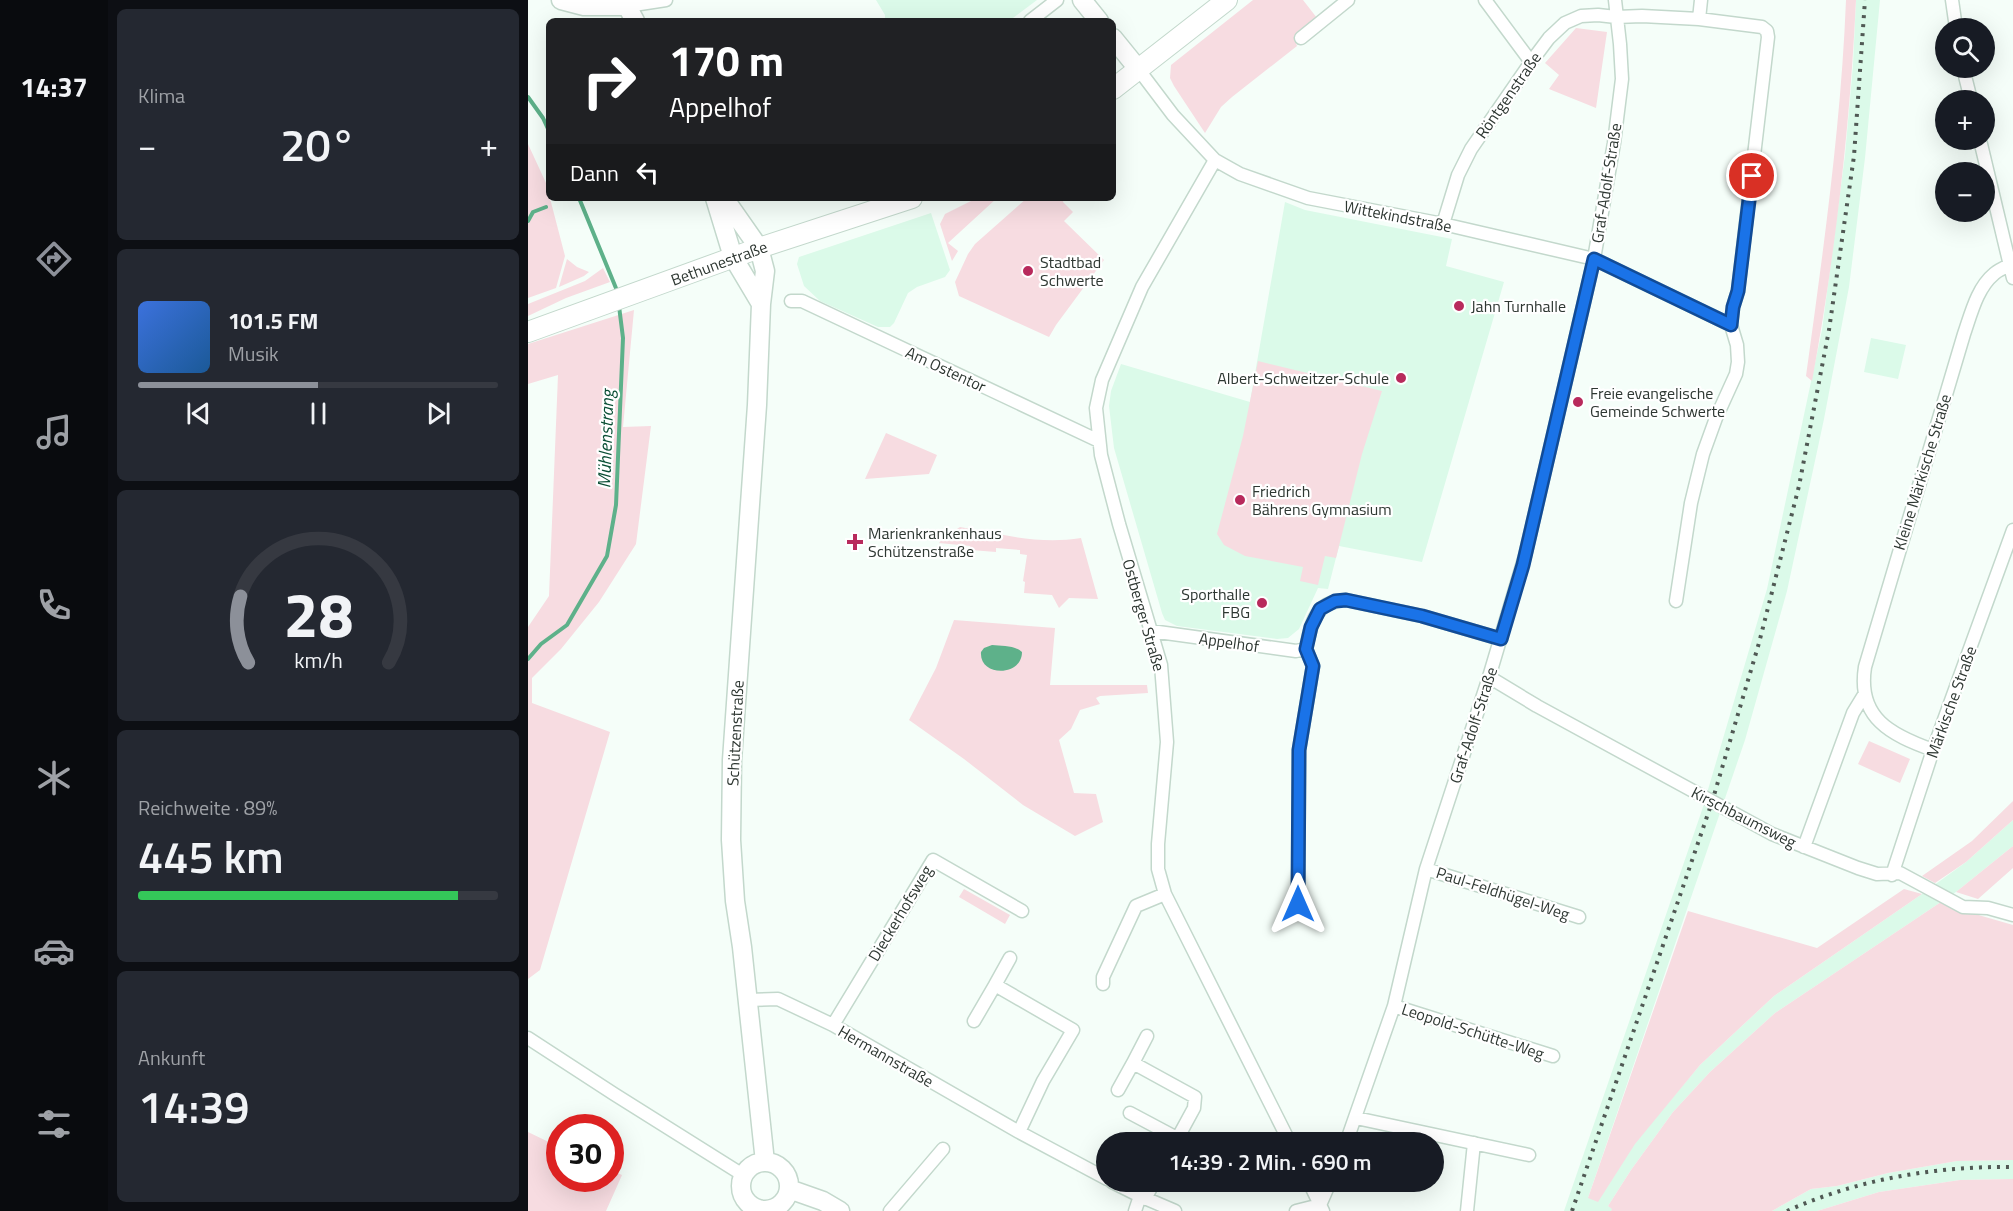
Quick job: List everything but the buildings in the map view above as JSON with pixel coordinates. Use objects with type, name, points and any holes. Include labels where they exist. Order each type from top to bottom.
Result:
[{"type":"main road","points":[[561,0],[629,9]]},
{"type":"main road","points":[[1082,0],[1097,18]]},
{"type":"main road","points":[[1116,87],[1227,0]]},
{"type":"main road","name":"Wittekindstraße","points":[[1116,42],[1139,70]]},
{"type":"main road","points":[[716,201],[733,257],[761,304]]},
{"type":"main road","points":[[726,201],[759,248]]},
{"type":"main road","name":"Bethunestraße","points":[[528,332],[733,257],[903,201]]},
{"type":"main road","name":"Schützenstraße","points":[[759,248],[765,272],[761,304],[757,405],[732,760],[731,840],[735,901],[765,1162]]},
{"type":"main road","points":[[765,1162],[783,1170],[787,1176],[789,1189],[788,1195],[780,1206],[769,1211],[761,1210],[748,1203],[741,1190],[744,1175],[756,1164],[765,1162]]},
{"type":"main road","points":[[789,1189],[823,1201],[840,1211]]},
{"type":"street","points":[[629,9],[666,0]]},
{"type":"street","points":[[1034,18],[1057,0]]},
{"type":"street","points":[[1301,38],[1348,0]]},
{"type":"street","points":[[1485,0],[1531,62]]},
{"type":"street","name":"Graf-Adolf-Straße","points":[[1350,1132],[1394,1006],[1426,868],[1490,677],[1523,565],[1594,259],[1614,143],[1622,80],[1615,0]]},
{"type":"street","points":[[1699,20],[1701,0]]},
{"type":"street","points":[[1953,0],[1955,18]]},
{"type":"street","name":"Röntgenstraße","points":[[1443,224],[1458,176],[1471,149],[1531,62],[1549,38],[1565,23],[1581,16],[1598,15],[1699,20],[1762,27],[1767,31],[1768,37],[1738,291],[1731,325]]},
{"type":"street","name":"Wittekindstraße","points":[[1139,70],[1173,115],[1215,160],[1240,174],[1308,198],[1443,224],[1594,259],[1731,325]]},
{"type":"street","points":[[1982,150],[2013,278]]},
{"type":"street","name":"Ostberger Straße","points":[[1215,160],[1142,287],[1102,380],[1096,408],[1099,441],[1119,524],[1161,665],[1167,742],[1158,869],[1165,894],[1284,1132]]},
{"type":"street","name":"Kleine Märkische Straße","points":[[1804,847],[1853,712],[1864,695],[1865,667],[1964,334],[1984,286],[1993,275],[2010,264]]},
{"type":"street","name":"Am Ostentor","points":[[792,301],[802,301],[1099,441]]},
{"type":"street","points":[[1676,602],[1691,503],[1703,454],[1736,374],[1737,345],[1731,325]]},
{"type":"street","name":"Märkische Straße","points":[[1892,875],[1933,750],[2013,530]]},
{"type":"street","points":[[1298,904],[1299,750],[1313,666],[1306,649],[1311,627],[1320,609],[1335,601],[1346,600],[1422,616],[1501,639]]},
{"type":"street","name":"Appelhof","points":[[1151,631],[1296,651],[1306,649]]},
{"type":"street","name":"Kirschbaumsweg","points":[[1490,677],[1537,706],[1772,834],[1877,874],[1900,873],[1964,907],[1988,908],[2013,915]]},
{"type":"street","points":[[1864,695],[1875,717],[1884,726],[1911,742],[1933,750]]},
{"type":"street","name":"Dieckerhofsweg","points":[[833,1025],[933,860],[1022,912]]},
{"type":"street","name":"Paul-Feldhügel-Weg","points":[[1426,868],[1579,917]]},
{"type":"street","points":[[1103,984],[1103,977],[1136,906],[1165,894]]},
{"type":"street","points":[[974,1021],[1010,958]]},
{"type":"street","points":[[995,985],[1073,1030],[1043,1081],[1019,1132]]},
{"type":"street","name":"Hermannstraße","points":[[747,1000],[778,999],[787,1002],[833,1025],[1019,1132],[1096,1173]]},
{"type":"street","name":"Leopold-Schütte-Weg","points":[[1394,1006],[1552,1056]]},
{"type":"street","points":[[1118,1090],[1147,1036]]},
{"type":"street","points":[[528,1038],[744,1175]]},
{"type":"street","points":[[1133,1063],[1195,1097],[1194,1107],[1181,1132]]},
{"type":"street","points":[[1130,1113],[1161,1132]]},
{"type":"street","points":[[1356,1118],[1529,1155]]},
{"type":"street","points":[[1467,1211],[1474,1143]]},
{"type":"street","points":[[890,1211],[943,1149]]},
{"type":"street","points":[[1131,1192],[1175,1211]]},
{"type":"street","points":[[1135,1211],[1146,1192]]},
{"type":"street","points":[[1314,1192],[1322,1208]]},
{"type":"street","points":[[1322,1208],[1327,1192]]},
{"type":"street","points":[[1296,1211],[1322,1208]]},
{"type":"shaded area","points":[[876,0],[1037,0],[1013,18],[885,18]]},
{"type":"shaded area","points":[[1253,0],[1303,0],[1317,18],[1294,38],[1297,46],[1221,107],[1205,133],[1170,78],[1171,65]]},
{"type":"shaded area","points":[[1846,0],[1856,0],[1846,144],[1828,287],[1812,381],[1806,376],[1836,142]]},
{"type":"shaded area","points":[[1856,0],[1880,0],[1865,158],[1849,287],[1824,419],[1787,591],[1745,740],[1588,1198],[1700,1065],[1774,996],[1966,862],[2013,820],[2013,846],[1956,892],[1775,1013],[1710,1072],[1673,1112],[1631,1170],[1608,1206],[1613,1209],[1611,1211],[1564,1211],[1702,810],[1767,589],[1822,330],[1845,155]]},
{"type":"shaded area","points":[[1576,28],[1607,32],[1596,108],[1549,89],[1559,75],[1545,63]]},
{"type":"shaded area","points":[[528,144],[546,183],[546,201],[551,201],[565,256],[556,288],[528,298]]},
{"type":"shaded area","points":[[971,201],[994,201],[948,243],[958,251],[952,261],[940,224],[945,214]]},
{"type":"shaded area","name":"Stadtbad Schwerte","points":[[1024,201],[1063,201],[1073,212],[1064,221],[1104,260],[1049,337],[959,296],[955,282],[975,244]]},
{"type":"shaded area","points":[[1285,202],[1305,210],[1452,239],[1446,266],[1504,282],[1422,562],[1339,546],[1328,589],[1318,588],[1299,629],[1288,638],[1277,639],[1177,626],[1165,620],[1162,613],[1114,448],[1109,406],[1111,391],[1121,364],[1250,402]]},
{"type":"shaded area","points":[[931,213],[950,270],[945,277],[917,287],[908,293],[890,327],[878,327],[820,301],[804,286],[797,264],[799,257]]},
{"type":"shaded area","points":[[567,259],[577,267],[589,272],[559,287]]},
{"type":"shaded area","points":[[603,268],[610,282],[566,298],[528,316],[528,304],[585,281]]},
{"type":"shaded area","points":[[634,310],[623,427],[651,426],[636,544],[599,602],[561,649],[532,678],[532,703],[610,732],[540,970],[528,979],[528,627],[549,596],[558,375],[528,384],[528,344]]},
{"type":"shaded area","points":[[1871,338],[1906,345],[1898,379],[1864,372]]},
{"type":"shaded area","points":[[1258,361],[1382,391],[1362,454],[1336,558],[1325,556],[1318,585],[1300,581],[1303,567],[1245,556],[1224,545],[1217,534],[1243,436]]},
{"type":"shaded area","points":[[886,433],[937,455],[929,474],[865,479]]},
{"type":"shaded area","points":[[960,527],[1035,539],[1081,538],[1098,599],[1069,598],[1059,608],[1052,595],[1024,593],[1025,582],[1023,581],[1027,555],[1020,554],[1020,550],[996,548],[996,552],[971,550],[970,546],[939,543],[945,536]]},
{"type":"shaded area","points":[[954,620],[1055,628],[1050,685],[1147,685],[1148,693],[1096,698],[1100,704],[1080,710],[1071,729],[1059,740],[1074,793],[1096,794],[1103,822],[1075,836],[1023,805],[909,720],[936,668]]},
{"type":"shaded area","points":[[992,645],[1008,646],[1019,650],[1022,652],[1020,660],[1008,670],[993,670],[982,660],[981,652]]},
{"type":"shaded area","points":[[1869,741],[1910,759],[1900,783],[1858,764]]},
{"type":"shaded area","points":[[2013,801],[2013,820],[1966,862],[1935,883],[1922,876],[1972,841]]},
{"type":"shaded area","points":[[2013,846],[2013,868],[1978,899],[1956,892]]},
{"type":"shaded area","points":[[964,889],[1010,915],[1005,924],[959,897]]},
{"type":"shaded area","points":[[1904,889],[1922,894],[1774,996],[1700,1065],[1635,1144],[1598,1202],[1588,1198],[1688,911],[1817,948]]},
{"type":"shaded area","points":[[1941,902],[1959,912],[1975,914],[2013,925],[2013,1160],[1957,1161],[1888,1173],[1837,1186],[1811,1189],[1772,1211],[1611,1211],[1612,1209],[1608,1206],[1631,1170],[1673,1112],[1710,1072],[1775,1013]]},
{"type":"shaded area","points":[[528,1132],[546,1141],[546,1192],[614,1192],[606,1211],[528,1211]]},
{"type":"shaded area","points":[[2013,1160],[2013,1179],[1960,1180],[1879,1192],[1817,1211],[1772,1211],[1811,1189],[1837,1186],[1888,1173],[1957,1161]]},
{"type":"shaded area","points":[[2013,1179],[2013,1211],[1817,1211],[1879,1192],[1960,1180]]},
{"type":"waterway","name":"Mühlenstrang","points":[[528,97],[546,124]]},
{"type":"waterway","name":"Mühlenstrang","points":[[580,201],[618,293]]},
{"type":"waterway","points":[[528,221],[533,212],[546,207]]},
{"type":"waterway","name":"Mühlenstrang","points":[[528,659],[541,644],[567,625],[607,556],[616,505],[623,338],[619,306]]},
{"type":"railway","points":[[1572,1211],[1712,802],[1759,643],[1799,486],[1829,330],[1854,156],[1865,0]]},
{"type":"railway","points":[[1787,1211],[1841,1190],[1898,1177],[1955,1169],[2013,1167]]},
{"type":"place","name":"Stadtbad Schwerte","points":[[1028,271]]},
{"type":"place","name":"Jahn Turnhalle","points":[[1459,306]]},
{"type":"place","name":"Albert-Schweitzer-Schule","points":[[1401,378]]},
{"type":"place","name":"Freie evangelische Gemeinde Schwerte","points":[[1578,402]]},
{"type":"place","name":"Friedrich Bährens Gymnasium","points":[[1240,500]]},
{"type":"place","name":"Marienkrankenhaus Schützenstraße","points":[[855,542]]},
{"type":"place","name":"Sporthalle FBG","points":[[1262,603]]},
{"type":"route","points":[[1298,904],[1299,750],[1313,666],[1306,649],[1311,627],[1320,609],[1335,601],[1346,600],[1422,616],[1501,639],[1523,565],[1594,259],[1731,325],[1738,291],[1752,176]]}]
